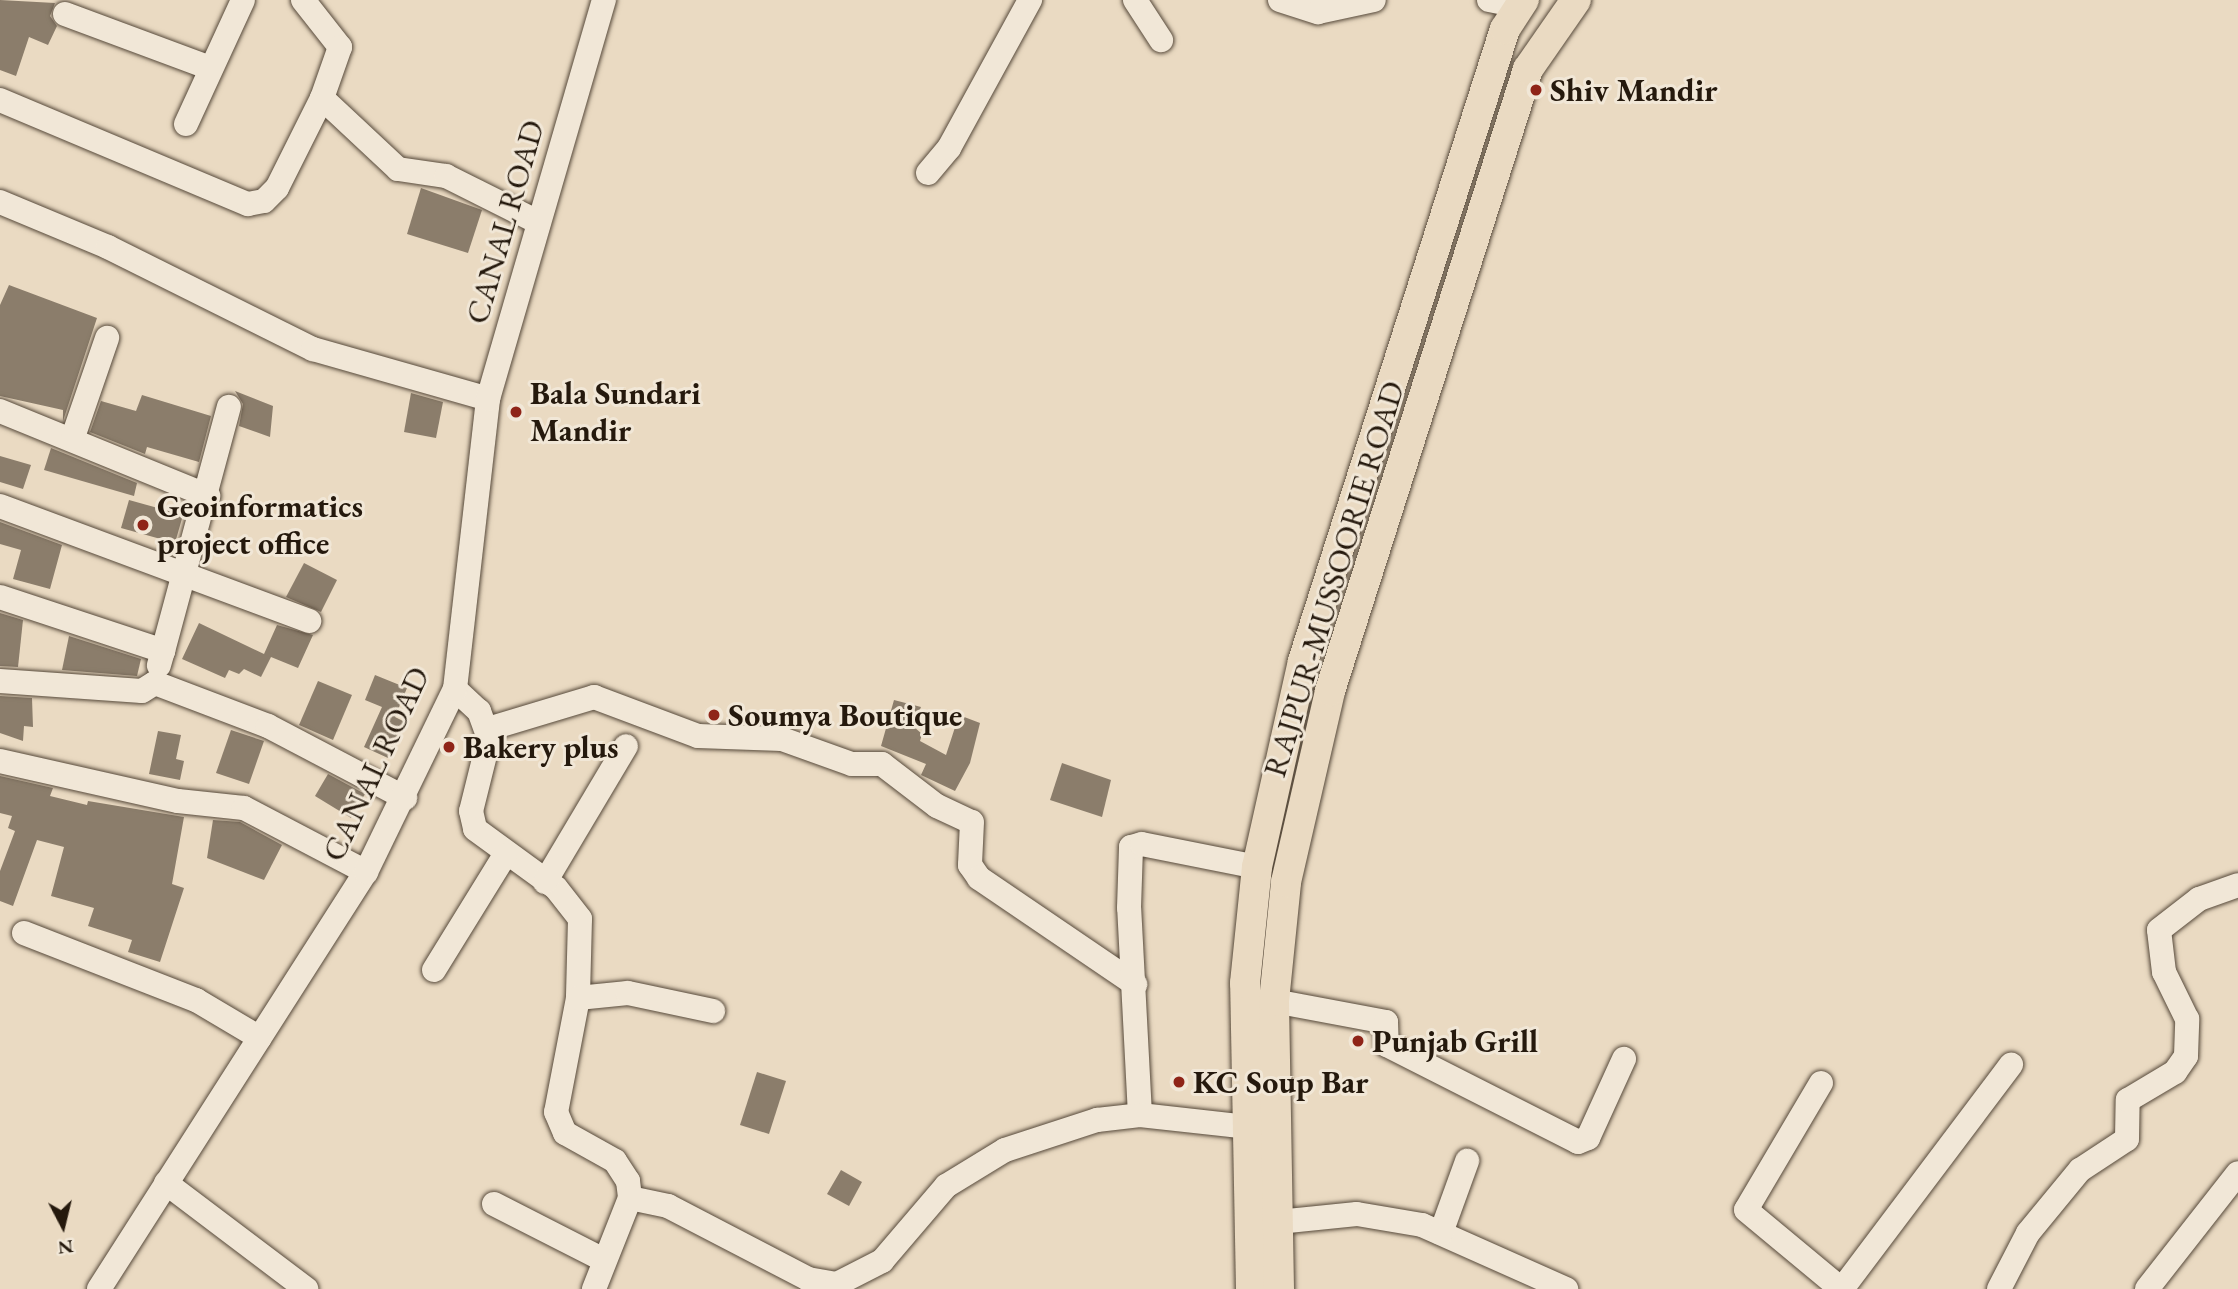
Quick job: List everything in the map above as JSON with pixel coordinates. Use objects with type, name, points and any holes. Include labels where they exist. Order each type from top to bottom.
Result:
[{"type":"main road","name":"RAJPUR-MUSSOORIE ROAD","points":[[1251,1289],[1249,1127],[1260,1033],[1274,1001],[1286,882],[1330,691],[1528,69],[1576,0]]},
{"type":"main road","name":"RAJPUR-MUSSOORIE ROAD","points":[[1279,1289],[1278,1222],[1260,1033],[1245,983],[1257,867],[1303,660],[1505,29],[1522,3]]},
{"type":"street","points":[[186,124],[243,0]]},
{"type":"street","points":[[0,100],[248,204],[264,201],[277,188],[322,98],[340,47],[303,0]]},
{"type":"street","name":"CANAL ROAD","points":[[100,1289],[366,872],[405,798],[454,689],[488,398],[604,0]]},
{"type":"street","points":[[929,173],[949,148],[1030,0]]},
{"type":"street","points":[[1135,0],[1161,40]]},
{"type":"street","points":[[1280,0],[1318,12],[1374,0]]},
{"type":"street","points":[[1489,0],[1522,3]]},
{"type":"street","points":[[65,14],[210,68]]},
{"type":"street","points":[[322,98],[398,169],[446,176],[538,222]]},
{"type":"street","points":[[0,202],[97,241],[313,349],[488,398]]},
{"type":"street","points":[[73,437],[107,338]]},
{"type":"street","points":[[0,681],[142,691],[155,683],[187,579],[229,407]]},
{"type":"street","points":[[0,411],[73,437],[208,496]]},
{"type":"street","points":[[0,506],[187,579],[309,621]]},
{"type":"street","points":[[0,597],[163,651]]},
{"type":"street","points":[[155,683],[268,726],[405,798]]},
{"type":"street","points":[[454,689],[479,711],[488,729],[489,748],[472,821],[481,838],[569,901],[580,919],[578,998],[555,1094],[557,1119],[565,1133],[615,1161],[628,1181],[630,1198],[594,1289]]},
{"type":"street","points":[[488,729],[594,697],[698,736],[782,739],[852,764],[882,764],[937,806],[972,822],[970,865],[979,878],[1135,984]]},
{"type":"street","points":[[545,882],[626,746]]},
{"type":"street","points":[[0,761],[166,799],[244,808],[366,872]]},
{"type":"street","points":[[1140,1115],[1129,908],[1133,845],[1257,867]]},
{"type":"street","points":[[434,970],[505,855]]},
{"type":"street","points":[[1999,1289],[2028,1233],[2080,1170],[2127,1139],[2128,1100],[2175,1072],[2186,1056],[2187,1019],[2164,972],[2159,930],[2199,899],[2238,885]]},
{"type":"street","points":[[24,933],[196,1000],[260,1038]]},
{"type":"street","points":[[578,998],[628,993],[713,1011]]},
{"type":"street","points":[[1274,1001],[1386,1022],[1387,1045],[1578,1142],[1588,1138],[1624,1059]]},
{"type":"street","points":[[1821,1083],[1746,1210],[1842,1289],[2011,1065]]},
{"type":"street","points":[[630,1198],[668,1206],[808,1279],[837,1284],[882,1261],[946,1186],[1005,1150],[1097,1120],[1140,1115],[1249,1127]]},
{"type":"street","points":[[1441,1233],[1467,1161]]},
{"type":"street","points":[[2147,1289],[2238,1173]]},
{"type":"street","points":[[166,1183],[306,1289]]},
{"type":"street","points":[[494,1204],[604,1260]]},
{"type":"street","points":[[1278,1222],[1357,1214],[1422,1225],[1566,1289]]},
{"type":"building","points":[[0,0],[55,3],[50,16],[57,26],[48,45],[29,37],[16,76],[0,70]]},
{"type":"building","points":[[421,188],[482,210],[468,253],[407,234]]},
{"type":"building","points":[[9,285],[97,318],[63,421],[63,410],[0,396],[0,305]]},
{"type":"building","points":[[235,391],[273,406],[270,437],[239,426],[243,404]]},
{"type":"building","points":[[411,393],[443,402],[436,438],[404,432]]},
{"type":"building","points":[[142,395],[211,416],[199,462],[147,447],[145,454],[90,432],[101,401],[136,411]]},
{"type":"building","points":[[51,448],[137,483],[134,496],[44,470]]},
{"type":"building","points":[[0,456],[31,465],[23,489],[0,482]]},
{"type":"building","points":[[129,500],[183,515],[175,543],[121,528]]},
{"type":"building","points":[[0,522],[62,545],[50,589],[13,579],[21,550],[0,544]]},
{"type":"building","points":[[304,563],[337,580],[321,612],[286,597]]},
{"type":"building","points":[[0,613],[23,620],[18,667],[0,666]]},
{"type":"building","points":[[199,623],[264,654],[277,625],[313,635],[298,668],[271,657],[261,677],[244,669],[239,674],[229,670],[225,678],[182,659]]},
{"type":"building","points":[[69,636],[141,659],[137,676],[62,670]]},
{"type":"building","points":[[375,675],[407,688],[395,717],[405,722],[388,758],[364,747],[382,707],[365,700]]},
{"type":"building","points":[[318,681],[352,695],[333,740],[299,725]]},
{"type":"building","points":[[0,696],[32,698],[33,727],[24,726],[23,741],[0,733]]},
{"type":"building","points":[[894,700],[921,707],[913,726],[922,734],[920,741],[946,755],[959,715],[980,723],[970,763],[955,791],[921,775],[926,764],[881,746]]},
{"type":"building","points":[[231,730],[264,741],[249,784],[216,773]]},
{"type":"building","points":[[158,731],[181,735],[176,759],[184,761],[180,780],[149,774]]},
{"type":"building","points":[[1062,763],[1111,780],[1102,817],[1050,800]]},
{"type":"building","points":[[328,774],[365,794],[351,818],[315,796]]},
{"type":"building","points":[[0,776],[53,788],[50,796],[87,805],[88,801],[184,817],[172,884],[184,888],[160,962],[128,952],[132,940],[88,926],[94,908],[51,896],[64,847],[37,840],[13,906],[0,901],[0,871],[15,831],[8,828],[12,816],[0,813]]},
{"type":"building","points":[[213,820],[240,822],[282,845],[264,880],[207,858]]},
{"type":"building","points":[[757,1072],[786,1081],[769,1134],[740,1125]]},
{"type":"building","points":[[841,1170],[862,1182],[849,1206],[827,1194]]},
{"type":"place","name":"Shiv Mandir","points":[[1536,90]]},
{"type":"place","name":"Bala Sundari Mandir","points":[[516,412]]},
{"type":"place","name":"Geoinformatics project office","points":[[143,525]]},
{"type":"place","name":"Soumya Boutique","points":[[714,715]]},
{"type":"place","name":"Bakery plus","points":[[449,747]]},
{"type":"place","name":"Punjab Grill","points":[[1358,1041]]},
{"type":"place","name":"KC Soup Bar","points":[[1179,1082]]}]
